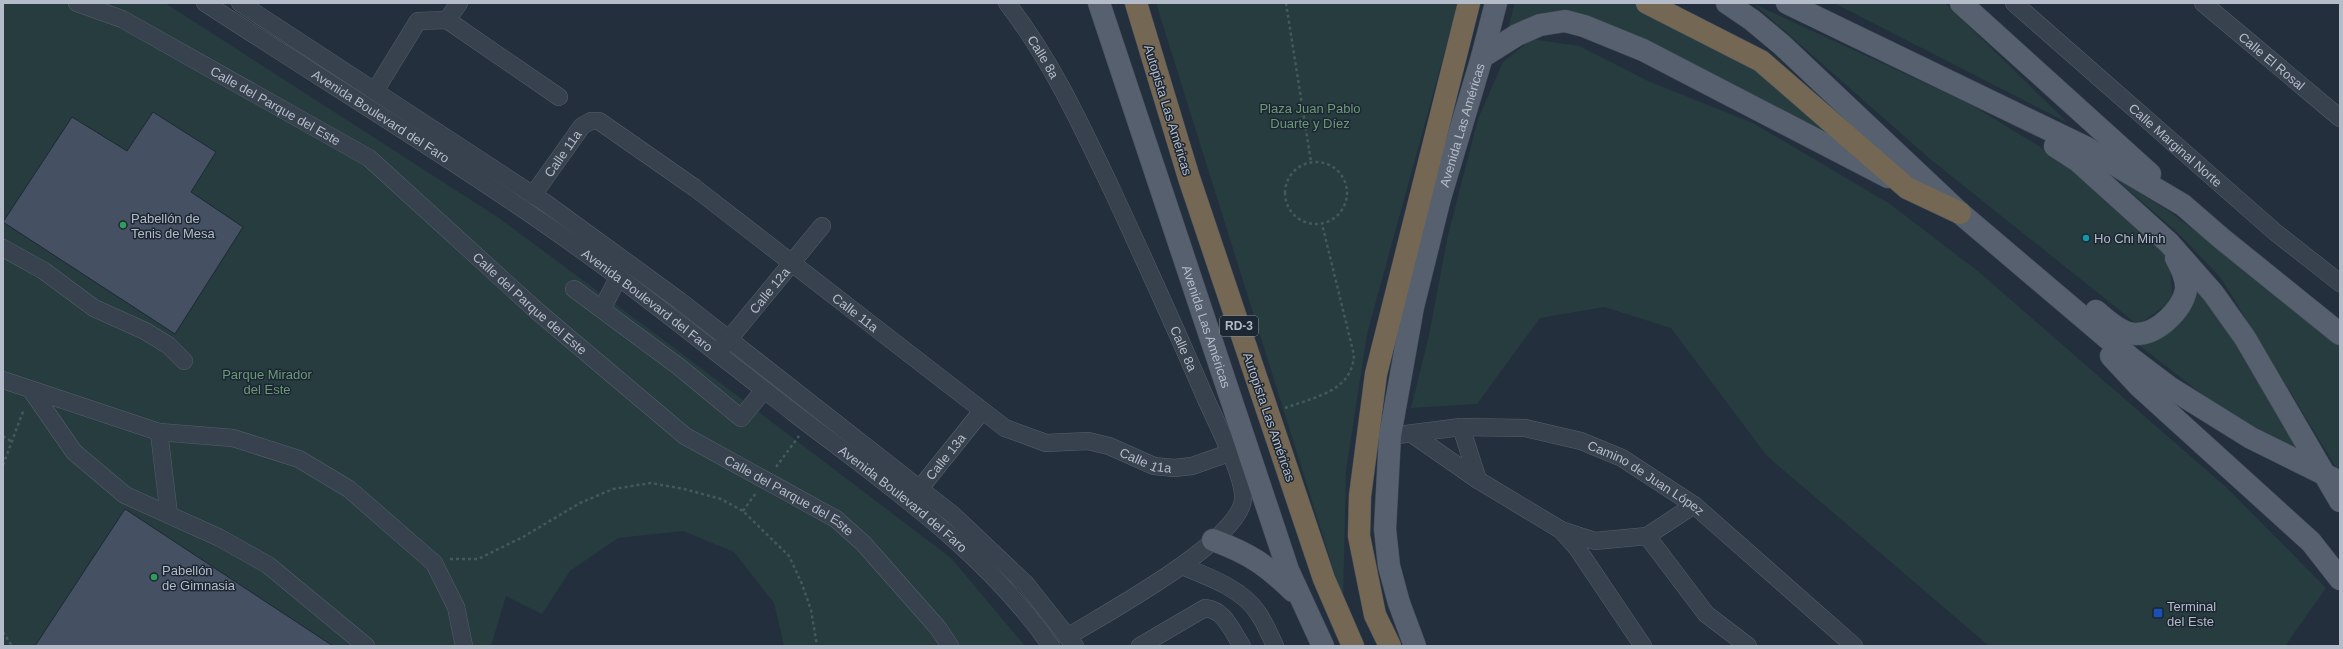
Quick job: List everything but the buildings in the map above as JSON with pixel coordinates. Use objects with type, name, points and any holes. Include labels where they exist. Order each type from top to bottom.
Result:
[{"type":"highway","name":"Autopista Las Américas","points":[[1136,3],[1189,178],[1268,414],[1324,579],[1353,646]]},
{"type":"highway","points":[[1390,646],[1375,615],[1359,536],[1361,489],[1376,374],[1469,3]]},
{"type":"highway","points":[[1647,3],[1761,61],[1908,188],[1960,213]]},
{"type":"main road","name":"Avenida Las Américas","points":[[1099,3],[1252,496],[1288,570],[1322,646]]},
{"type":"main road","name":"Avenida Las Américas","points":[[1415,646],[1399,603],[1389,566],[1385,529],[1390,436],[1413,307],[1440,198],[1482,57],[1496,3]]},
{"type":"main road","points":[[1727,3],[1752,20],[1782,45],[1960,213],[2051,292],[2132,359],[2169,387],[2251,438],[2333,478]]},
{"type":"main road","points":[[1787,3],[1990,103],[2084,147],[2183,204]]},
{"type":"main road","points":[[1811,3],[1822,13],[1878,48]]},
{"type":"main road","points":[[1962,3],[2221,238],[2340,334]]},
{"type":"main road","points":[[1482,57],[1517,34],[1540,25],[1565,21],[1584,26],[1643,50],[1788,124],[1908,188]]},
{"type":"main road","points":[[1990,103],[2078,161],[2169,243],[2213,293],[2245,338],[2333,478],[2340,501]]},
{"type":"main road","points":[[1991,239],[2077,296],[2118,328],[2135,334],[2154,329],[2167,320],[2182,300],[2186,289],[2183,272],[2169,243]]},
{"type":"main road","points":[[2051,292],[2139,386],[2311,542],[2340,579]]},
{"type":"main road","points":[[1213,540],[1246,553],[1271,570],[1301,598]]},
{"type":"street","name":"Calle del Parque del Este","points":[[77,3],[122,19],[369,158],[537,311],[685,436],[836,519],[863,543],[938,628],[950,646]]},
{"type":"street","name":"Avenida Boulevard del Faro","points":[[205,3],[531,215],[618,278],[718,354],[909,503],[964,548],[1016,601],[1051,646]]},
{"type":"street","name":"Avenida Boulevard del Faro","points":[[240,3],[534,195],[680,301],[952,514],[1026,584],[1071,641]]},
{"type":"street","points":[[447,20],[459,3]]},
{"type":"street","name":"Calle 8a","points":[[1008,3],[1033,36],[1069,99],[1167,308],[1229,453],[1252,496]]},
{"type":"street","name":"Calle El Rosal","points":[[2203,3],[2340,118]]},
{"type":"street","name":"Calle Marginal Norte","points":[[2016,4],[2275,232],[2340,283]]},
{"type":"street","points":[[375,91],[418,21],[447,20],[559,97]]},
{"type":"street","name":"Calle 11a","points":[[534,195],[582,126],[591,120],[599,121],[694,188],[1005,428],[1020,435],[1046,442],[1088,441],[1109,446],[1154,466],[1174,468],[1192,466],[1229,453]]},
{"type":"street","name":"Calle 12a","points":[[718,354],[822,226]]},
{"type":"street","points":[[3,248],[44,271],[94,308],[145,331],[168,345],[184,360]]},
{"type":"street","points":[[602,309],[618,278]]},
{"type":"street","points":[[574,289],[678,366],[741,418],[764,390]]},
{"type":"street","points":[[3,380],[159,432],[232,438],[299,459],[349,489],[434,563],[456,607],[464,646]]},
{"type":"street","points":[[31,390],[74,452],[124,495],[220,538],[268,565],[366,646]]},
{"type":"street","name":"Calle 13a","points":[[909,503],[982,411]]},
{"type":"street","points":[[1461,427],[1478,480]]},
{"type":"street","name":"Camino de Juan López","points":[[1390,436],[1461,427],[1526,428],[1581,441],[1622,458],[1694,505],[1854,646]]},
{"type":"street","points":[[159,432],[169,515]]},
{"type":"street","points":[[1412,434],[1478,480],[1561,530],[1595,541],[1647,536],[1694,505]]},
{"type":"street","points":[[1071,641],[1182,566],[1213,540],[1252,496]]},
{"type":"street","points":[[1561,530],[1577,548],[1643,646]]},
{"type":"street","points":[[1647,536],[1706,614],[1748,646]]},
{"type":"street","points":[[1182,566],[1213,579],[1240,595],[1258,612],[1275,646]]},
{"type":"street","points":[[1140,646],[1159,641],[1205,608],[1216,609],[1223,616],[1242,646]]},
{"type":"path","points":[[1286,3],[1311,162]]},
{"type":"path","points":[[1311,162],[1325,163],[1338,170],[1347,188],[1348,198],[1342,211],[1331,221],[1322,224],[1302,222],[1288,208],[1285,199],[1285,189],[1291,176],[1301,165],[1311,162]]},
{"type":"path","points":[[1268,414],[1332,390],[1343,383],[1354,366],[1354,355],[1322,224]]},
{"type":"path","points":[[3,465],[31,390]]},
{"type":"path","points":[[3,436],[12,442]]},
{"type":"path","points":[[429,559],[478,559],[523,537],[580,503],[613,489],[651,483],[684,489],[721,499],[742,510],[789,556],[802,584],[811,610],[817,646]]},
{"type":"path","points":[[3,632],[12,646]]},
{"type":"green space","name":"Parque Mirador del Este","points":[[3,3],[165,3],[499,218],[677,350],[951,558],[1025,646],[784,646],[774,603],[734,552],[683,531],[618,538],[570,571],[542,614],[506,596],[491,646],[3,646]]},
{"type":"green space","name":"Plaza Juan Pablo Duarte y Díez","points":[[1156,3],[1458,3],[1367,334],[1346,471],[1343,600]]},
{"type":"green space","points":[[1515,3],[1637,3],[1762,70],[1859,157],[1599,25],[1508,28]]},
{"type":"green space","points":[[1834,3],[1945,3],[2068,123]]},
{"type":"green space","points":[[1754,4],[1968,103],[2063,161],[2169,257],[2173,300],[2138,325],[1929,158]]},
{"type":"green space","points":[[1532,39],[1579,46],[1648,81],[1753,123],[1890,204],[1979,272],[2227,488],[2326,588],[2285,646],[1989,646],[1767,456],[1671,328],[1604,307],[1540,318],[1477,404],[1411,408],[1429,335],[1448,235],[1478,119],[1503,62]]},
{"type":"green space","points":[[2111,175],[2167,210],[2242,265],[2340,346],[2340,474],[2221,278],[2178,233]]},
{"type":"green space","points":[[2196,287],[2235,337],[2300,453],[2216,405],[2140,346],[2162,337],[2178,325],[2189,309]]},
{"type":"place","name":"Pabellón de Tenis de Mesa","points":[[123,225]]},
{"type":"place","name":"Ho Chi Minh","points":[[2086,238]]},
{"type":"place","name":"Pabellón de Gimnasia","points":[[154,577]]},
{"type":"place","name":"Terminal del Este","points":[[2158,613]]}]
